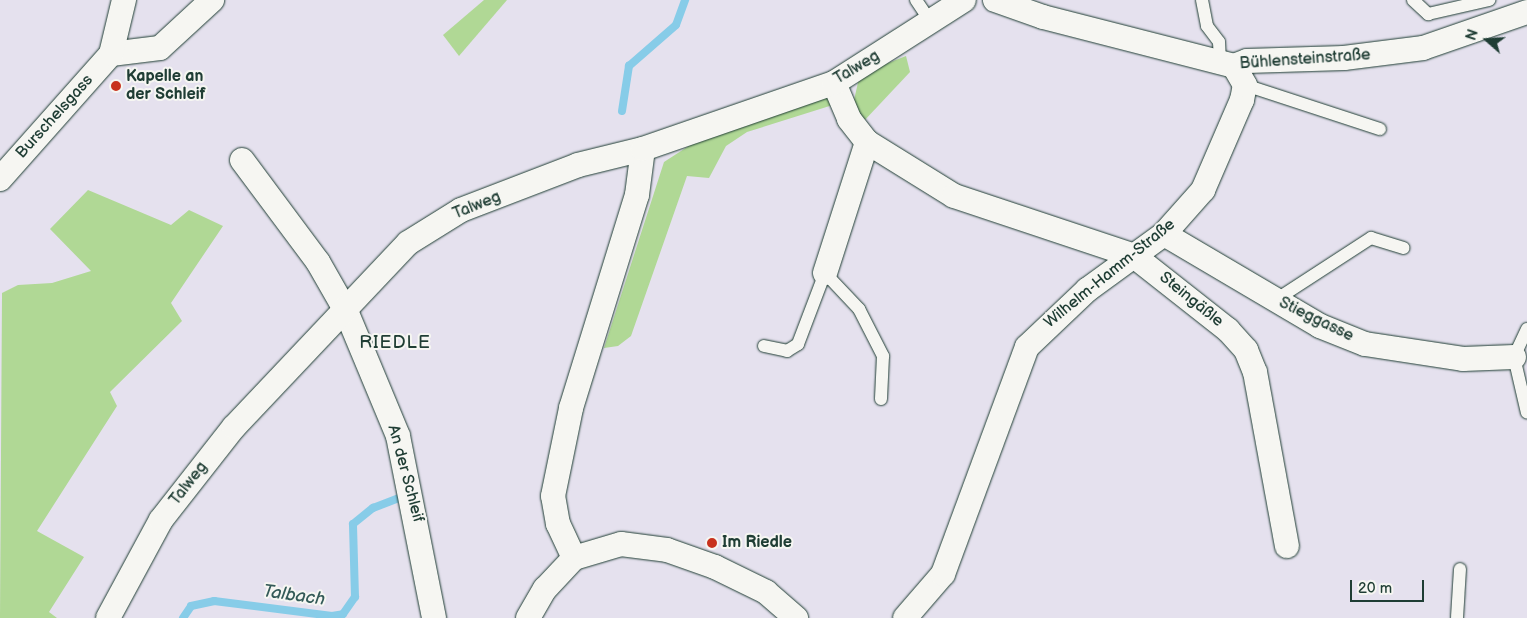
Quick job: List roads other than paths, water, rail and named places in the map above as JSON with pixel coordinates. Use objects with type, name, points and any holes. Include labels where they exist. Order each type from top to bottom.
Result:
[{"type":"street","points":[[124,0],[111,54],[160,48],[212,0]]},
{"type":"street","name":"Talweg","points":[[108,618],[161,520],[234,427],[346,311],[408,243],[461,210],[578,165],[643,149],[834,83],[964,0]]},
{"type":"street","name":"Bühlensteinstraße","points":[[995,0],[1042,17],[1233,71],[1247,61],[1344,58],[1423,48],[1493,6],[1527,12]]},
{"type":"street","name":"Burschelsgass","points":[[0,179],[111,54]]},
{"type":"street","name":"Wilhelm-Hamm-Straße","points":[[905,618],[943,574],[1027,347],[1088,290],[1164,234],[1203,190],[1233,71]]},
{"type":"street","name":"Steingäßle","points":[[834,83],[849,119],[867,142],[954,196],[1134,256],[1206,309],[1246,350],[1255,372],[1287,546]]},
{"type":"street","points":[[825,273],[867,142]]},
{"type":"street","points":[[574,558],[558,524],[553,496],[571,408],[638,195],[643,149]]},
{"type":"street","name":"An der Schleif","points":[[242,160],[318,262],[346,311],[398,436],[434,618]]},
{"type":"street","name":"Stieggasse","points":[[1164,234],[1274,300],[1365,344],[1463,359],[1514,358]]},
{"type":"street","points":[[528,618],[545,588],[574,558],[621,544],[668,550],[715,567],[766,592],[796,618]]},
{"type":"lane","points":[[916,0],[932,22]]},
{"type":"lane","points":[[1202,0],[1207,26],[1219,42],[1233,71],[1380,130]]},
{"type":"lane","points":[[1413,0],[1428,14],[1493,6]]},
{"type":"lane","points":[[1274,300],[1371,238],[1404,248]]},
{"type":"lane","points":[[764,346],[787,351],[798,344],[825,273],[859,308],[883,356],[881,399]]},
{"type":"lane","points":[[1527,329],[1514,358],[1527,413]]},
{"type":"lane","points":[[1457,618],[1460,569]]},
{"type":"waterway","name":"Talbach","points":[[622,111],[629,66],[676,25],[685,0]]},
{"type":"waterway","name":"Talbach","points":[[183,618],[191,606],[214,601],[332,616],[343,614],[355,597],[353,524],[373,508],[405,496]]},
{"type":"place","name":"Kapelle an der Schleif","points":[[116,86]]},
{"type":"place","name":"Im Riedle","points":[[712,543]]},
{"type":"district","name":"RIEDLE","points":[[395,343]]}]
